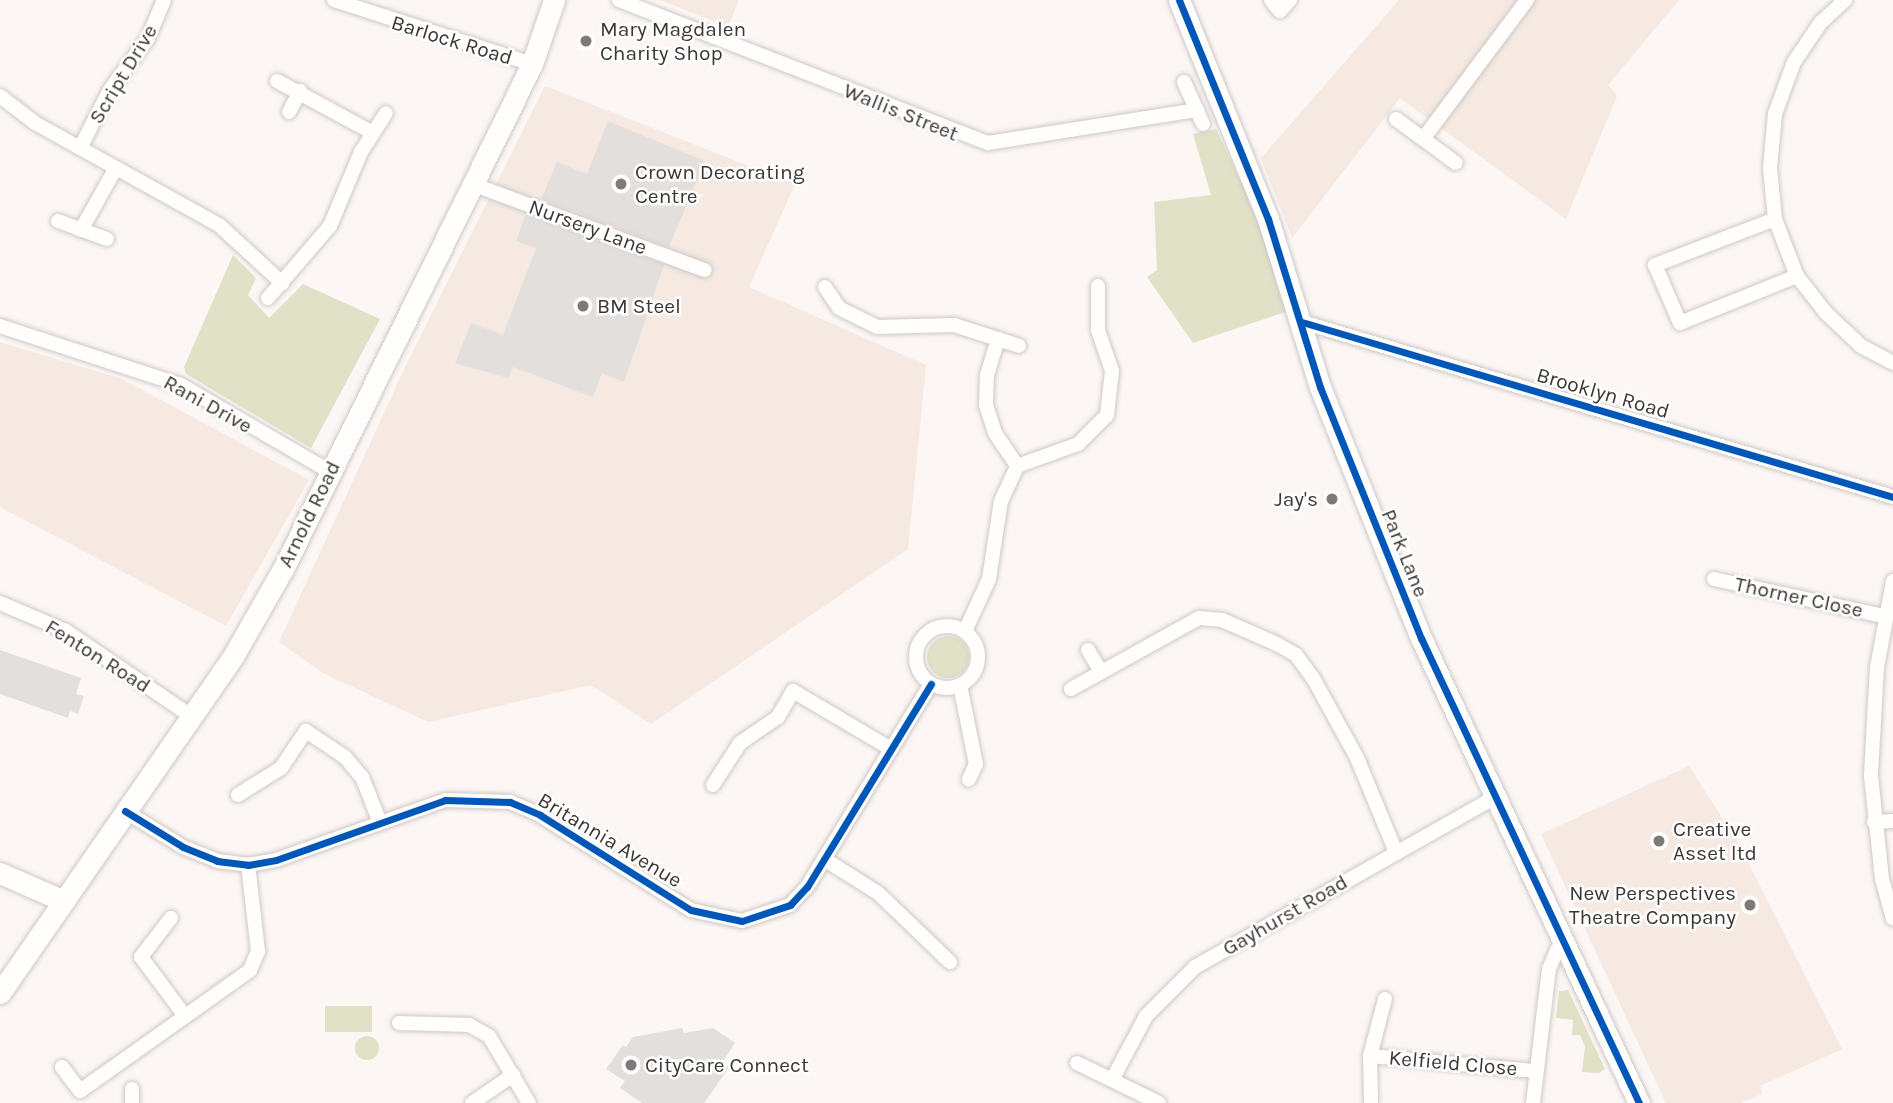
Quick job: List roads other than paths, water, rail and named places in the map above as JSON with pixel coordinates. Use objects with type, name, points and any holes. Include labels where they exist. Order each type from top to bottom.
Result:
[{"type":"main road","name":"Arnold Road","points":[[0,993],[191,716],[283,569],[532,64],[554,0]]},
{"type":"main road","name":"Park Lane","points":[[1179,0],[1268,219],[1287,271],[1320,387],[1421,638],[1499,795],[1639,1103]]},
{"type":"main road","points":[[0,873],[64,901]]},
{"type":"street","name":"Script Drive","points":[[80,148],[110,90],[149,38],[163,0]]},
{"type":"street","name":"Barlock Road","points":[[334,0],[532,64]]},
{"type":"street","name":"Wallis Street","points":[[619,0],[988,143],[1197,110]]},
{"type":"street","points":[[1271,0],[1280,11],[1290,0]]},
{"type":"street","points":[[1423,139],[1527,0]]},
{"type":"street","points":[[1845,0],[1821,22],[1794,62],[1775,114],[1770,168],[1775,219],[1797,276],[1861,346],[1893,363]]},
{"type":"street","points":[[277,81],[300,91],[373,133]]},
{"type":"street","points":[[1184,82],[1203,124]]},
{"type":"street","points":[[289,112],[300,91]]},
{"type":"street","points":[[0,96],[80,148],[219,225],[282,283]]},
{"type":"street","points":[[268,298],[330,226],[373,133],[386,113]]},
{"type":"street","points":[[1396,118],[1457,163]]},
{"type":"street","points":[[81,230],[116,168]]},
{"type":"street","name":"Nursery Lane","points":[[472,184],[705,270]]},
{"type":"street","points":[[1775,219],[1655,265],[1680,323],[1797,276]]},
{"type":"street","points":[[58,221],[107,239]]},
{"type":"street","points":[[965,631],[989,579],[1002,500],[1017,466],[1078,444],[1107,415],[1112,382],[1098,330],[1098,285]]},
{"type":"street","points":[[825,287],[839,308],[877,327],[954,325],[1020,346]]},
{"type":"street","name":"Brooklyn Road","points":[[1302,322],[1893,497]]},
{"type":"street","name":"Rani Drive","points":[[0,326],[181,385],[329,471]]},
{"type":"street","points":[[998,339],[987,375],[986,405],[995,433],[1017,466]]},
{"type":"street","name":"Thorner Close","points":[[1714,579],[1884,616]]},
{"type":"street","points":[[1893,581],[1884,616],[1873,722],[1874,822],[1893,919]]},
{"type":"street","name":"Fenton Road","points":[[0,603],[66,631],[191,716]]},
{"type":"street","points":[[1071,689],[1199,618],[1222,620],[1296,655],[1357,758],[1396,852]]},
{"type":"street","points":[[946,625],[965,631],[978,654],[974,673],[960,685],[931,684],[918,669],[920,640],[946,625]]},
{"type":"street","points":[[1088,650],[1101,672]]},
{"type":"street","name":"Britannia Avenue","points":[[125,811],[183,847],[217,861],[248,865],[276,860],[379,820],[445,800],[510,802],[540,815],[691,910],[717,919],[768,916],[790,905],[824,859],[931,684]]},
{"type":"street","points":[[960,685],[976,764],[969,779]]},
{"type":"street","points":[[713,785],[740,743],[778,717],[793,691],[891,749]]},
{"type":"street","points":[[238,794],[281,768],[306,732],[345,757],[362,777],[379,820]]},
{"type":"street","name":"Gayhurst Road","points":[[1112,1080],[1146,1016],[1195,967],[1499,795]]},
{"type":"street","points":[[1874,822],[1893,821]]},
{"type":"street","points":[[824,859],[878,893],[950,962]]},
{"type":"street","points":[[62,1067],[80,1091],[186,1016],[256,961],[248,865]]},
{"type":"street","points":[[171,918],[141,957],[186,1016]]},
{"type":"street","points":[[1533,1103],[1549,969],[1557,950],[1567,945]]},
{"type":"street","name":"Kelfield Close","points":[[1371,1103],[1370,1056],[1385,999]]},
{"type":"street","points":[[399,1023],[469,1025],[489,1036],[529,1103]]},
{"type":"street","name":"Kelfield Close","points":[[1370,1056],[1536,1071]]},
{"type":"street","points":[[1077,1062],[1159,1103]]},
{"type":"street","points":[[472,1103],[513,1075]]},
{"type":"place","name":"Mary Magdalen Charity Shop","points":[[586,41]]},
{"type":"place","name":"Crown Decorating Centre","points":[[621,184]]},
{"type":"place","name":"BM Steel","points":[[583,306]]},
{"type":"place","name":"Jay's","points":[[1332,499]]},
{"type":"place","name":"Creative Asset ltd","points":[[1659,841]]},
{"type":"place","name":"New Perspectives Theatre Company","points":[[1750,905]]},
{"type":"place","name":"CityCare Connect","points":[[631,1065]]}]
